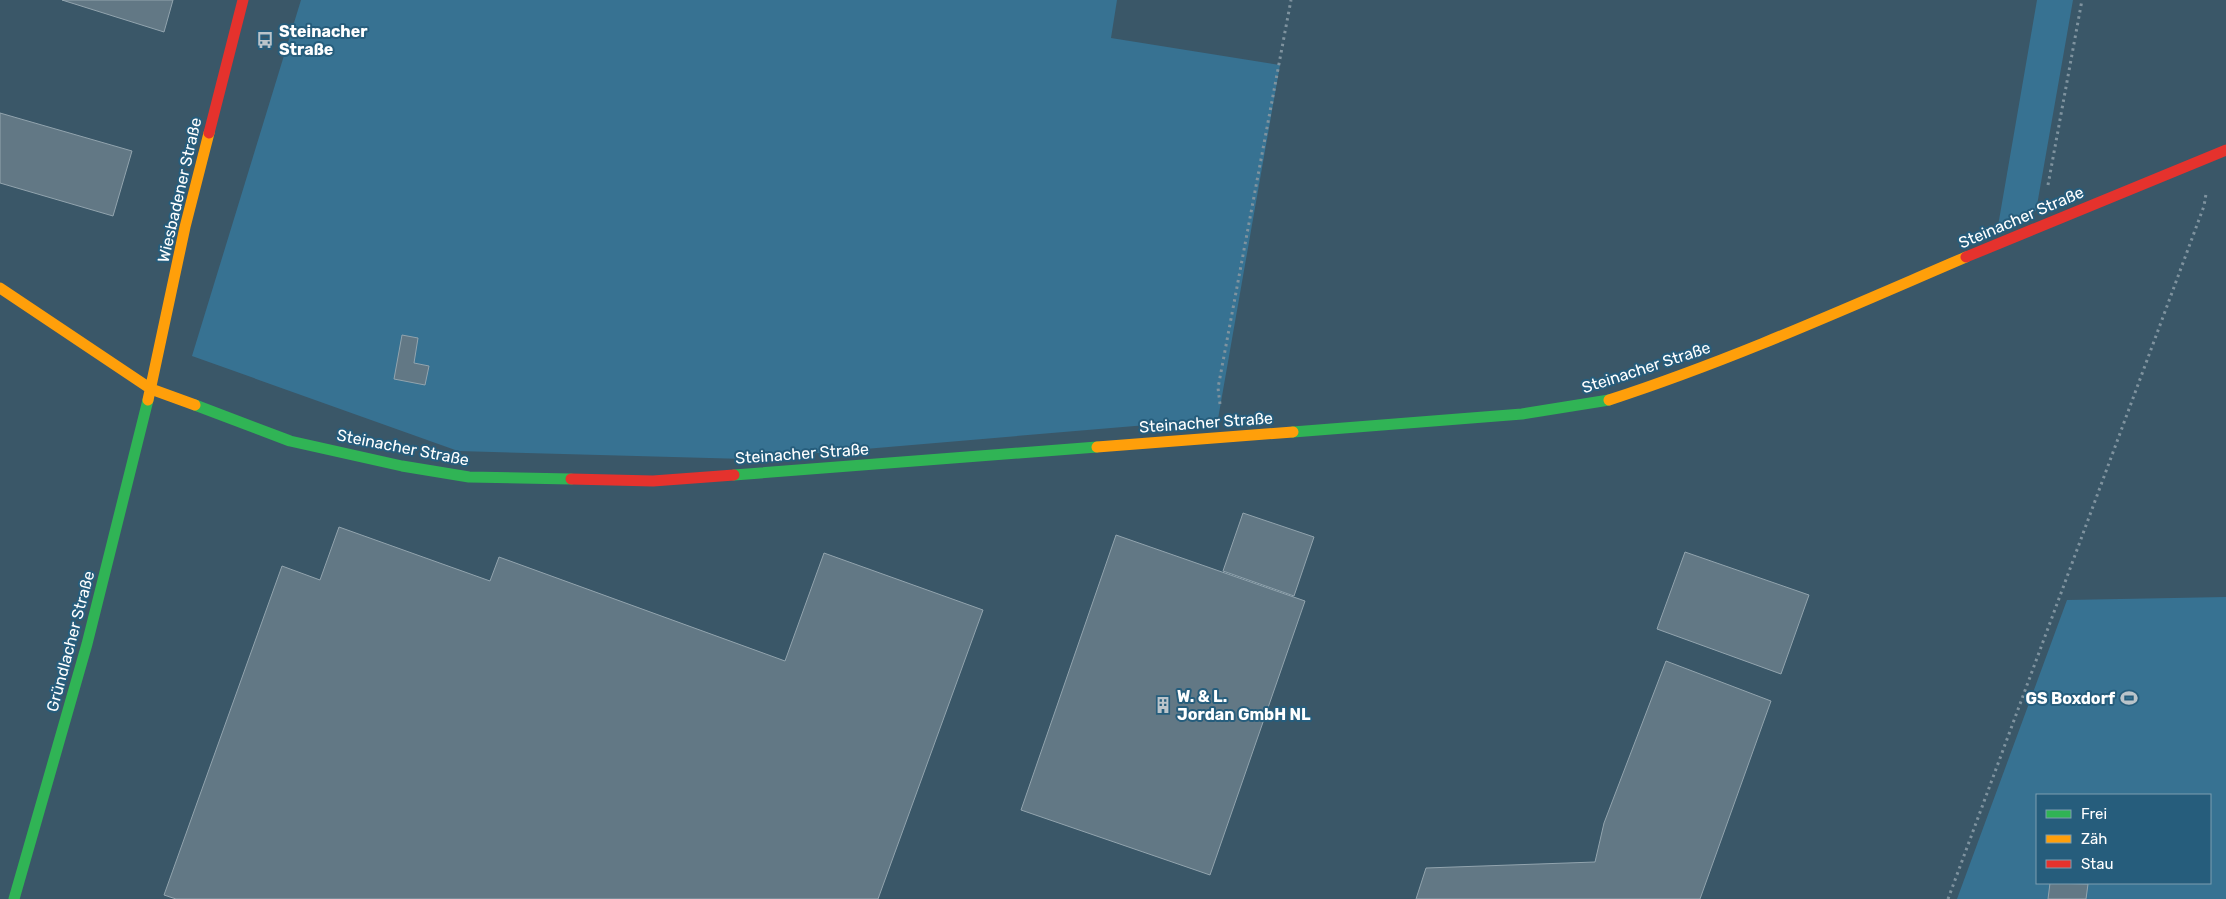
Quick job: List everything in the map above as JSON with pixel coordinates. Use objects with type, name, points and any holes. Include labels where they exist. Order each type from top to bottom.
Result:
[{"type":"street","name":"Wiesbadener Straße","points":[[151,389],[186,227],[244,0]]},
{"type":"street","name":"Steinacher Straße","points":[[0,288],[151,389],[290,441],[402,466],[469,477],[653,481],[1522,414],[1601,402],[1682,376],[1763,344],[2040,225],[2226,150]]},
{"type":"street","name":"Gründlacher Straße","points":[[14,899],[87,644],[151,389]]},
{"type":"path","points":[[1233,436],[1220,406],[1218,388],[1291,0]]},
{"type":"path","points":[[2040,225],[2082,0]]},
{"type":"path","points":[[1948,899],[2204,206],[2215,155]]},
{"type":"shaded area","points":[[301,0],[1117,0],[1111,38],[1280,65],[1218,419],[746,459],[458,451],[192,356]]},
{"type":"shaded area","points":[[2037,0],[2073,0],[2036,211],[1998,226]]},
{"type":"shaded area","name":"GS Boxdorf","points":[[2226,597],[2226,899],[1957,899],[2067,600]]},
{"type":"building","points":[[62,0],[173,0],[164,32]]},
{"type":"building","points":[[0,113],[132,151],[113,216],[0,183]]},
{"type":"building","points":[[402,335],[418,338],[414,363],[429,366],[425,385],[394,379]]},
{"type":"building","points":[[1243,513],[1314,537],[1294,596],[1223,571]]},
{"type":"building","points":[[339,527],[490,581],[499,557],[785,661],[824,553],[983,610],[878,899],[176,899],[164,895],[282,566],[320,580]]},
{"type":"building","name":"W. & L. Jordan GmbH NL","points":[[1116,535],[1305,601],[1210,875],[1021,810]]},
{"type":"building","points":[[1685,552],[1809,595],[1781,674],[1657,629]]},
{"type":"building","points":[[1666,661],[1771,701],[1700,899],[1416,899],[1426,868],[1595,862],[1604,823]]},
{"type":"building","points":[[2050,884],[2088,884],[2086,899],[2048,899]]},
{"type":"traffic: fast","points":[[14,899],[87,644],[148,400]]},
{"type":"traffic: fast","points":[[1293,432],[1522,414],[1609,400]]},
{"type":"traffic: fast","points":[[195,405],[290,441],[402,466],[469,477],[571,479]]},
{"type":"traffic: fast","points":[[734,475],[1097,447]]},
{"type":"traffic: slow","points":[[148,400],[185,227],[209,133]]},
{"type":"traffic: slow","points":[[1609,400],[1745,351],[1966,257]]},
{"type":"traffic: slow","points":[[0,288],[151,389],[195,405]]},
{"type":"traffic: slow","points":[[1097,447],[1293,432]]},
{"type":"traffic: jam","points":[[209,133],[243,0]]},
{"type":"traffic: jam","points":[[1966,257],[2226,150]]},
{"type":"traffic: jam","points":[[571,479],[653,481],[734,475]]},
{"type":"place","name":"Steinacher Straße","points":[[265,40]]},
{"type":"place","name":"GS Boxdorf","points":[[2129,698]]},
{"type":"place","name":"W. & L. Jordan GmbH NL","points":[[1163,705]]}]
